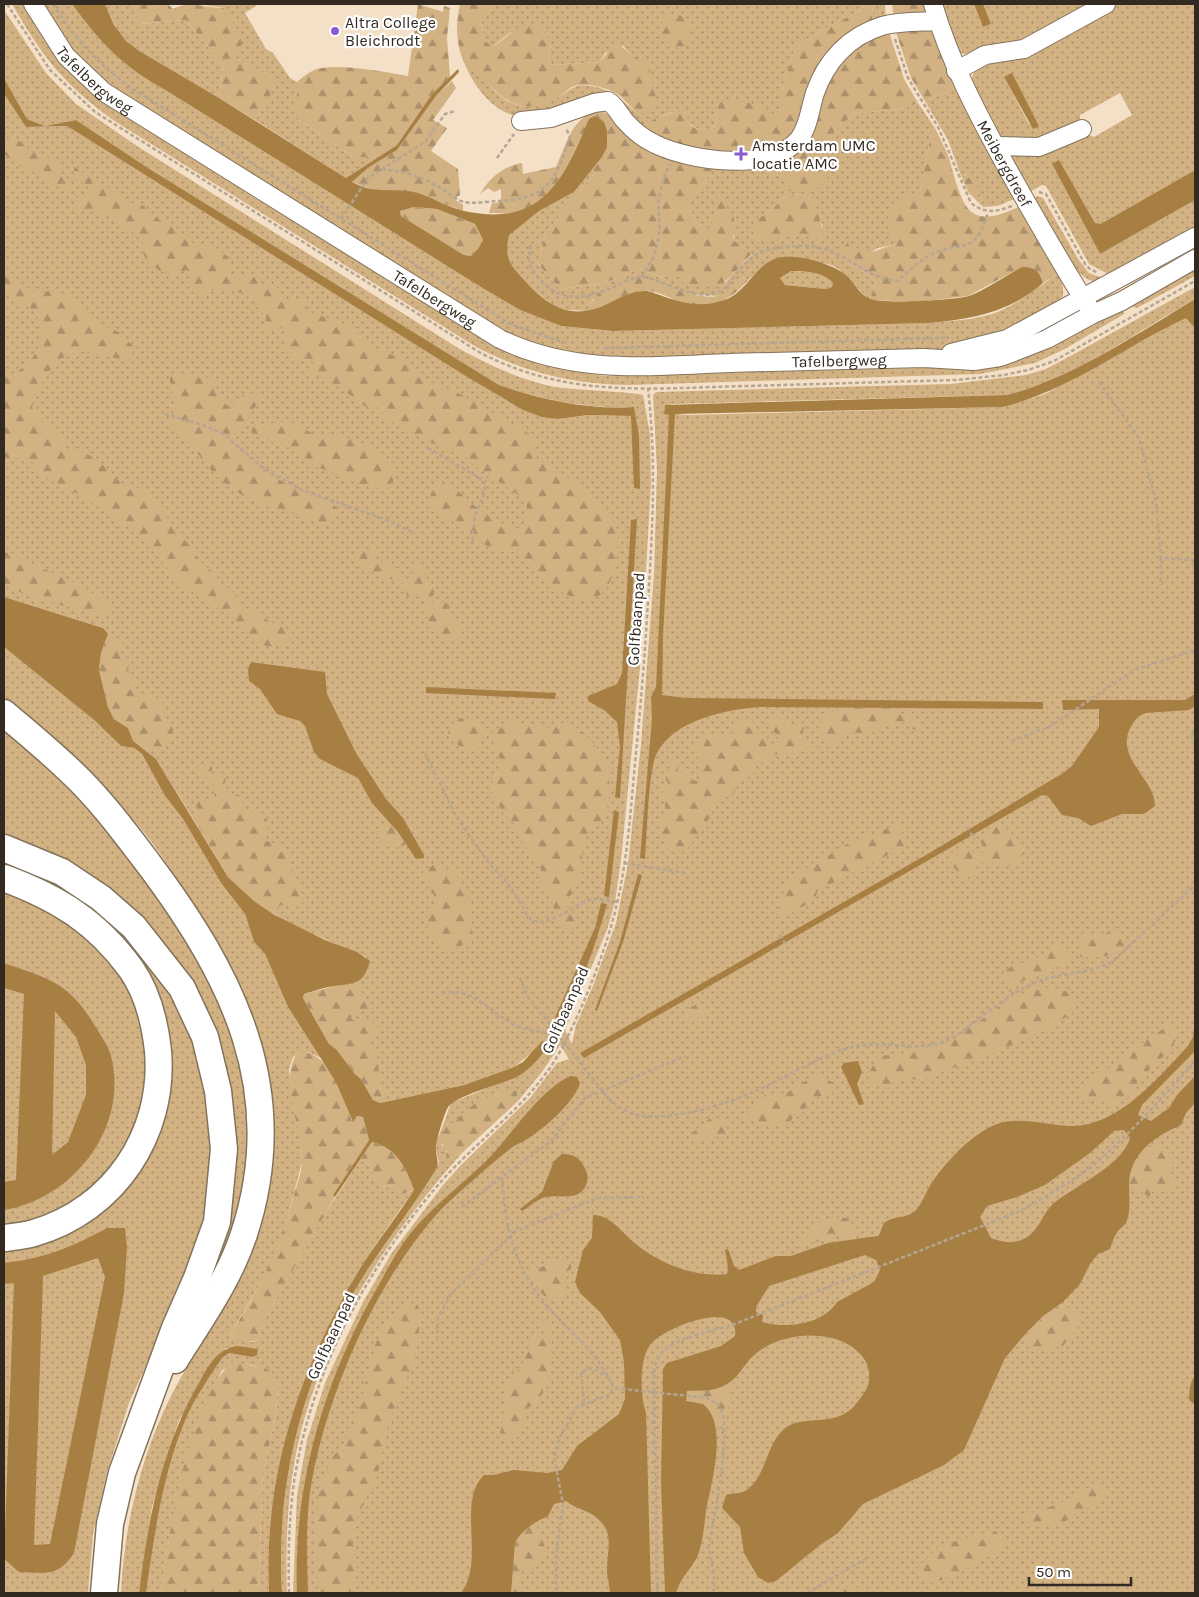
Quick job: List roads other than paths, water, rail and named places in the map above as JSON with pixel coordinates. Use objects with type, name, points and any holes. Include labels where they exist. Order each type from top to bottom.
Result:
[{"type":"highway","points":[[4,713],[68,769],[126,834],[177,902],[228,990],[244,1027],[254,1065],[260,1103],[262,1146],[257,1181],[244,1235],[224,1282],[146,1405]]},
{"type":"highway","points":[[4,848],[62,872],[101,898],[134,927],[182,988],[206,1037],[218,1091],[224,1149],[217,1222],[146,1405],[122,1473],[110,1524],[104,1593]]},
{"type":"highway","points":[[4,878],[47,896],[84,918],[116,950],[132,971],[148,1000],[157,1037],[160,1072],[153,1116],[140,1148],[123,1172],[98,1199],[66,1220],[33,1234],[4,1238]]},
{"type":"street","name":"Tafelbergweg","points":[[33,4],[66,56],[104,92],[441,303],[516,346],[562,361],[615,366],[924,358],[972,349],[1007,339],[1195,237]]},
{"type":"street","name":"Meibergdreef","points":[[933,4],[956,71],[996,146],[1083,299]]},
{"type":"street","points":[[956,71],[985,54],[1024,50],[1106,4]]},
{"type":"street","points":[[521,121],[558,116],[594,103],[608,101],[625,121],[648,140],[676,151],[703,158],[743,160],[765,157],[784,150],[799,138],[806,127],[815,93],[827,65],[837,53],[863,34],[890,24],[938,21]]},
{"type":"street","points":[[996,146],[1039,147],[1082,129]]},
{"type":"street","name":"Tafelbergweg","points":[[1083,299],[1122,301],[1195,260]]},
{"type":"place","name":"Altra College Bleichrodt","points":[[335,31]]},
{"type":"place","name":"Amsterdam UMC locatie AMC","points":[[741,154]]}]
